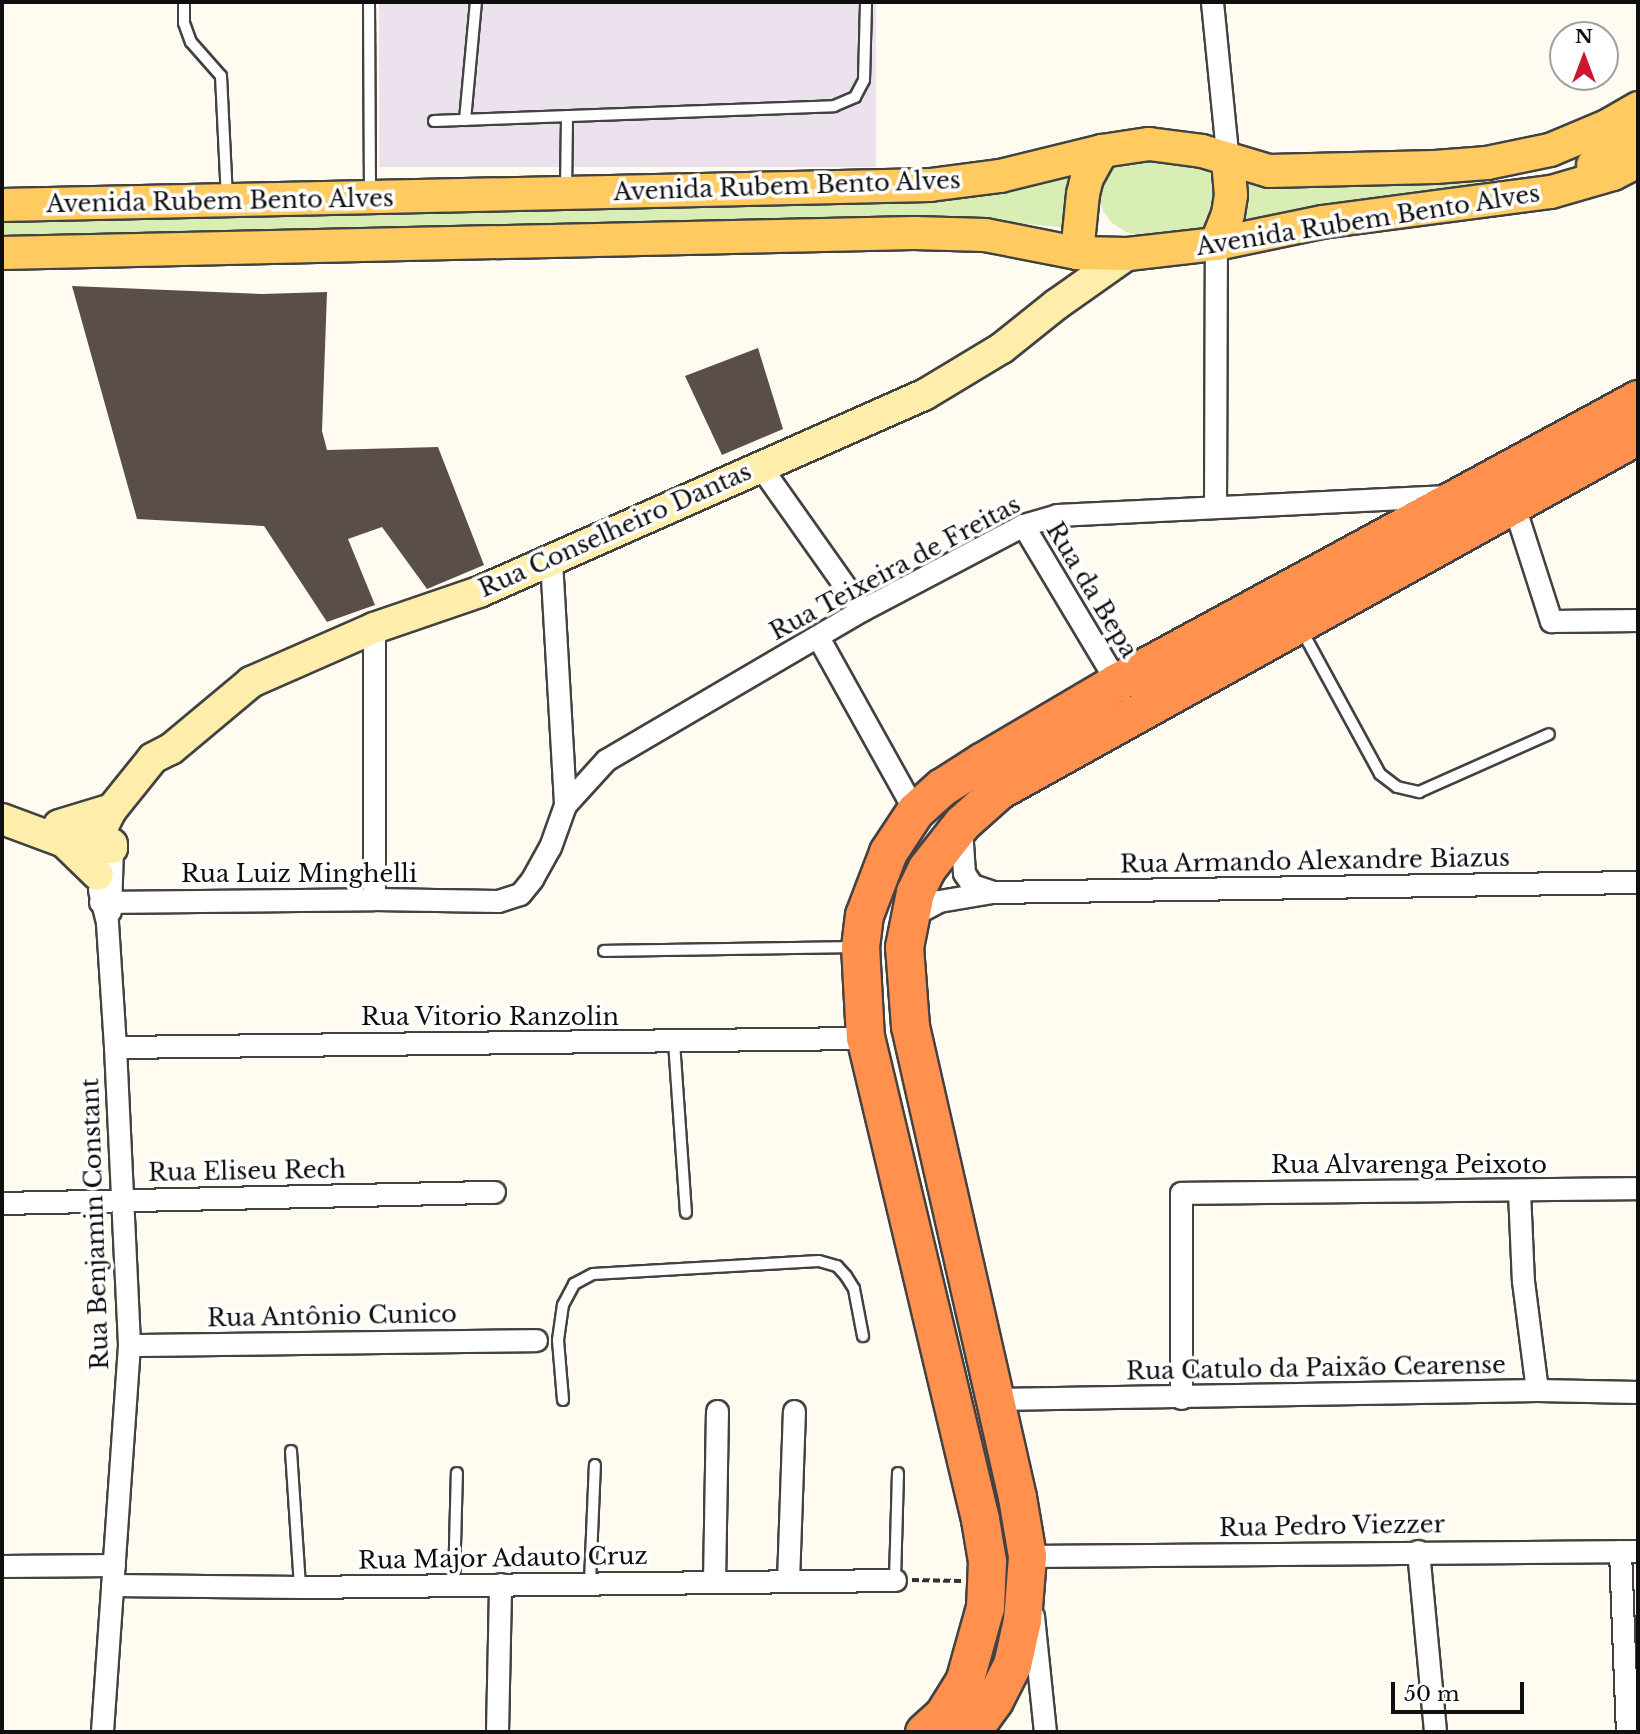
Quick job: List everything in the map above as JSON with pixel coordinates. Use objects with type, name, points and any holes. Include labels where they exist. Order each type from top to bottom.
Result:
[{"type":"highway","points":[[925,1732],[943,1714],[964,1682],[985,1607],[987,1561],[980,1519],[865,1038],[859,947],[864,915],[888,852],[915,811],[942,787],[983,761],[1117,682],[1638,399]]},
{"type":"highway","points":[[971,1732],[994,1700],[1012,1665],[1022,1620],[1027,1556],[995,1399],[910,1026],[904,947],[915,892],[926,869],[962,823],[999,790],[1061,753],[1514,506],[1638,435]]},
{"type":"main road","name":"Avenida Rubem Bento Alves","points":[[2,205],[930,185],[1000,176],[1134,145],[1174,146],[1269,171],[1488,163],[1550,150],[1607,126],[1638,108]]},
{"type":"main road","points":[[1551,192],[1638,135]]},
{"type":"main road","points":[[1067,258],[1085,186],[1102,151]]},
{"type":"main road","points":[[1216,244],[1231,195],[1228,161]]},
{"type":"main road","name":"Avenida Rubem Bento Alves","points":[[2,253],[914,233],[985,235],[1067,258],[1216,244],[1322,222],[1551,192],[1613,174],[1638,161]]},
{"type":"street","points":[[1212,2],[1228,161]]},
{"type":"street","points":[[1215,506],[1216,244]]},
{"type":"street","name":"Rua Conselheiro Dantas","points":[[105,857],[153,758],[171,749],[251,682],[374,628],[479,592],[924,395],[1002,348],[1057,304],[1128,254]]},
{"type":"street","points":[[1057,304],[1067,258]]},
{"type":"street","points":[[760,466],[862,610]]},
{"type":"street","name":"Rua Teixeira de Freitas","points":[[498,901],[520,894],[533,879],[550,847],[565,805],[606,760],[862,610],[1023,526],[1057,515],[1461,495]]},
{"type":"street","points":[[1514,506],[1551,621],[1638,620]]},
{"type":"street","name":"Rua da Bepa","points":[[1023,526],[1117,682]]},
{"type":"street","points":[[551,560],[565,805]]},
{"type":"street","points":[[374,628],[374,899]]},
{"type":"street","points":[[818,637],[915,811]]},
{"type":"street","points":[[2,803],[105,857]]},
{"type":"street","points":[[2,819],[62,833],[105,857]]},
{"type":"street","points":[[962,823],[964,873],[972,885],[992,892]]},
{"type":"street","name":"Rua Luiz Minghelli","points":[[105,857],[374,899],[498,901]]},
{"type":"street","name":"Rua Benjamin Constant","points":[[102,1732],[129,1345],[105,857]]},
{"type":"street","name":"Rua Armando Alexandre Biazus","points":[[909,917],[939,901],[992,892],[1638,882]]},
{"type":"street","name":"Rua Vitorio Ranzolin","points":[[115,1047],[865,1038]]},
{"type":"street","name":"Rua Alvarenga Peixoto","points":[[1181,1398],[1181,1193],[1638,1188]]},
{"type":"street","points":[[1519,1191],[1522,1281],[1537,1390]]},
{"type":"street","name":"Rua Eliseu Rech","points":[[2,1203],[494,1192]]},
{"type":"street","name":"Rua Antônio Cunico","points":[[129,1345],[536,1340]]},
{"type":"street","name":"Rua Catulo da Paixão Cearense","points":[[995,1399],[1537,1390],[1638,1391]]},
{"type":"street","points":[[788,1581],[794,1410]]},
{"type":"street","points":[[714,1582],[717,1411]]},
{"type":"street","points":[[1418,1551],[1435,1732]]},
{"type":"street","points":[[1627,1732],[1629,1551]]},
{"type":"street","name":"Rua Pedro Viezzer","points":[[1027,1556],[1629,1551]]},
{"type":"street","points":[[1027,1556],[1045,1732]]},
{"type":"street","name":"Rua Major Adauto Cruz","points":[[2,1566],[300,1587],[895,1580]]},
{"type":"street","points":[[497,1732],[500,1584]]},
{"type":"lane","points":[[184,2],[184,23],[191,42],[221,76],[227,201]]},
{"type":"lane","points":[[369,2],[370,198]]},
{"type":"lane","points":[[465,120],[476,2]]},
{"type":"lane","points":[[434,121],[834,106],[855,97],[864,80],[866,2]]},
{"type":"lane","points":[[566,194],[567,116]]},
{"type":"lane","points":[[1298,624],[1380,774],[1397,788],[1419,792],[1549,734]]},
{"type":"lane","points":[[604,951],[859,947]]},
{"type":"lane","points":[[674,1042],[686,1213]]},
{"type":"lane","points":[[563,1400],[558,1340],[563,1305],[574,1284],[593,1274],[820,1261],[837,1266],[854,1289],[863,1336]]},
{"type":"lane","points":[[536,1340],[558,1340]]},
{"type":"lane","points":[[291,1451],[300,1587]]},
{"type":"lane","points":[[590,1582],[596,1465]]},
{"type":"lane","points":[[454,1584],[457,1473]]},
{"type":"lane","points":[[895,1580],[898,1473]]},
{"type":"shaded area","points":[[379,2],[876,2],[876,167],[379,167]]},
{"type":"green space","points":[[1131,156],[1200,163],[1210,173],[1217,189],[1215,208],[1208,225],[1196,234],[1145,238],[1126,232],[1112,223],[1103,211],[1098,194],[1105,176],[1117,161]]},
{"type":"green space","points":[[1069,170],[1068,201],[1074,229],[985,219],[906,216],[2,241],[2,216]]},
{"type":"green space","points":[[1490,182],[1239,227],[1241,183]]},
{"type":"building","points":[[72,286],[262,294],[327,292],[322,431],[327,450],[438,447],[484,565],[427,589],[382,527],[348,539],[375,605],[327,622],[264,526],[137,519]]},
{"type":"building","points":[[758,348],[783,429],[722,455],[685,376]]}]
